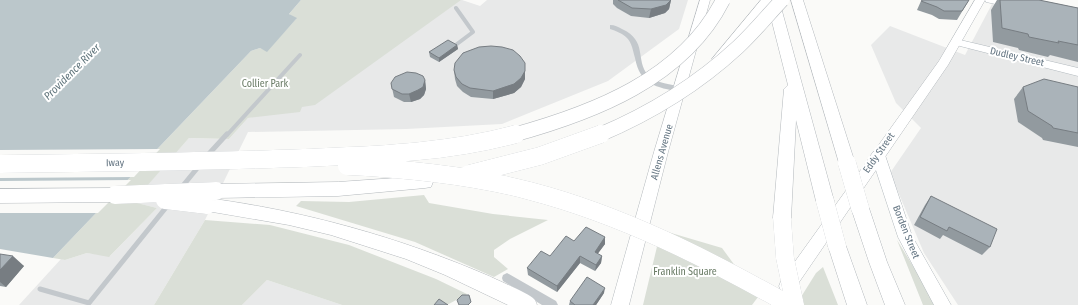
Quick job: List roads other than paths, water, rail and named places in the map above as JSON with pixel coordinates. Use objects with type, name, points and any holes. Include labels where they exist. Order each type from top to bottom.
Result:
[{"type":"highway","points":[[230,162],[423,151],[481,142],[518,134],[553,124],[615,98],[664,69],[698,38],[714,19],[724,0]]},
{"type":"highway","points":[[705,73],[725,52],[767,0]]},
{"type":"highway","points":[[773,0],[836,246],[857,305]]},
{"type":"highway","points":[[0,196],[115,195],[212,198],[425,182],[476,173],[523,162],[589,140],[648,112],[673,97],[741,44],[782,0]]},
{"type":"highway","points":[[797,0],[860,208],[878,262],[895,305]]},
{"type":"highway","points":[[792,75],[782,218],[785,258],[795,305]]},
{"type":"highway","points":[[230,162],[400,168],[458,175],[517,187],[583,207],[658,236],[726,270],[790,305]]},
{"type":"highway","name":"Iway","points":[[0,164],[230,162]]},
{"type":"highway","points":[[212,198],[264,213],[343,230],[381,242],[502,292],[527,305]]},
{"type":"highway","points":[[444,267],[510,305]]},
{"type":"main road","name":"Allens Avenue","points":[[620,305],[705,0]]},
{"type":"main road","name":"Eddy Street","points":[[774,305],[944,62],[980,0]]},
{"type":"street","points":[[990,0],[1026,8]]},
{"type":"street","points":[[613,27],[629,35],[637,45],[641,69],[647,78],[655,83],[680,89]]},
{"type":"street","name":"Dudley Street","points":[[956,42],[1078,72]]},
{"type":"street","name":"Borden Street","points":[[878,155],[905,237],[918,263],[943,305]]},
{"type":"street","points":[[507,278],[552,305]]},
{"type":"lane","points":[[456,8],[473,32],[457,44]]},
{"type":"lane","points":[[40,289],[89,303],[215,146],[300,55]]},
{"type":"water","name":"Providence River","points":[[0,0],[301,0],[289,14],[297,18],[267,52],[260,48],[251,51],[53,258],[0,249]]},
{"type":"park label","name":"Collier Park","points":[[265,84]]},
{"type":"park label","name":"Franklin Square","points":[[685,272]]}]
